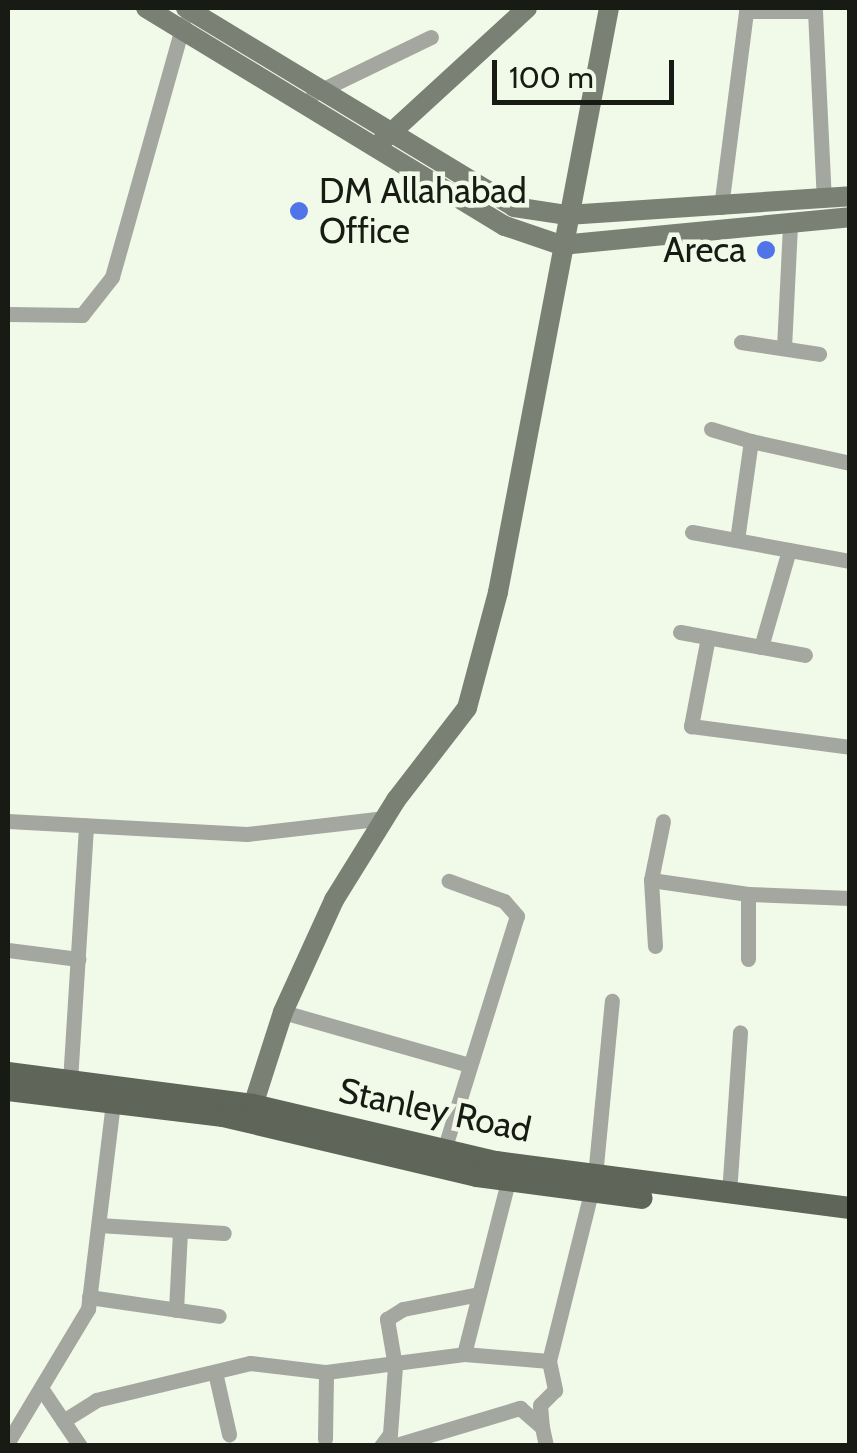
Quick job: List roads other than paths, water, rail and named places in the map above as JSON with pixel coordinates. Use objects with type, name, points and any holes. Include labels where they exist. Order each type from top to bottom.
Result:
[{"type":"main road","points":[[146,8],[301,102],[514,208],[567,216],[850,196]]},
{"type":"main road","points":[[185,8],[320,90],[505,226],[561,244],[850,217]]},
{"type":"main road","points":[[383,140],[527,8]]},
{"type":"main road","points":[[250,1114],[283,1012],[334,900],[385,818],[467,708],[498,592],[561,244],[609,8]]},
{"type":"main road","name":"Stanley Road","points":[[8,1073],[444,1150],[593,1184],[850,1223]]},
{"type":"main road","name":"Stanley Road","points":[[8,1090],[250,1114],[508,1182],[729,1194],[850,1208]]},
{"type":"street","points":[[8,314],[82,315],[112,277],[185,8]]},
{"type":"street","points":[[721,208],[746,11],[816,9],[824,199]]},
{"type":"street","points":[[301,102],[431,37]]},
{"type":"street","points":[[784,348],[790,224]]},
{"type":"street","points":[[741,342],[818,354]]},
{"type":"street","points":[[711,430],[850,462]]},
{"type":"street","points":[[737,540],[752,440]]},
{"type":"street","points":[[692,532],[850,561]]},
{"type":"street","points":[[762,647],[789,550]]},
{"type":"street","points":[[680,632],[805,655]]},
{"type":"street","points":[[708,637],[692,726],[850,748]]},
{"type":"street","points":[[8,821],[247,834],[385,818]]},
{"type":"street","points":[[654,946],[651,880],[663,821]]},
{"type":"street","points":[[70,1081],[86,826]]},
{"type":"street","points":[[651,880],[748,894],[850,898]]},
{"type":"street","points":[[444,1150],[466,1064],[516,916],[504,901],[449,881]]},
{"type":"street","points":[[748,894],[748,959]]},
{"type":"street","points":[[8,950],[78,959]]},
{"type":"street","points":[[546,1446],[540,1405],[555,1390],[549,1361],[593,1184],[612,1001]]},
{"type":"street","points":[[283,1012],[466,1064]]},
{"type":"street","points":[[729,1194],[740,1032]]},
{"type":"street","points":[[8,1442],[43,1391],[89,1297],[113,1102]]},
{"type":"street","points":[[464,1354],[508,1182]]},
{"type":"street","points":[[99,1225],[224,1233]]},
{"type":"street","points":[[176,1310],[180,1231]]},
{"type":"street","points":[[381,1446],[390,1434],[395,1366],[387,1319],[404,1308],[480,1294]]},
{"type":"street","points":[[89,1297],[219,1316]]},
{"type":"street","points":[[63,1420],[96,1400],[250,1363],[326,1372],[464,1354],[549,1361]]},
{"type":"street","points":[[216,1372],[229,1434]]},
{"type":"street","points":[[325,1438],[326,1372]]},
{"type":"street","points":[[43,1391],[80,1446]]},
{"type":"street","points":[[393,1446],[520,1408],[542,1426]]},
{"type":"place","name":"DM Allahabad Office","points":[[299,211]]},
{"type":"place","name":"Areca","points":[[766,250]]}]
